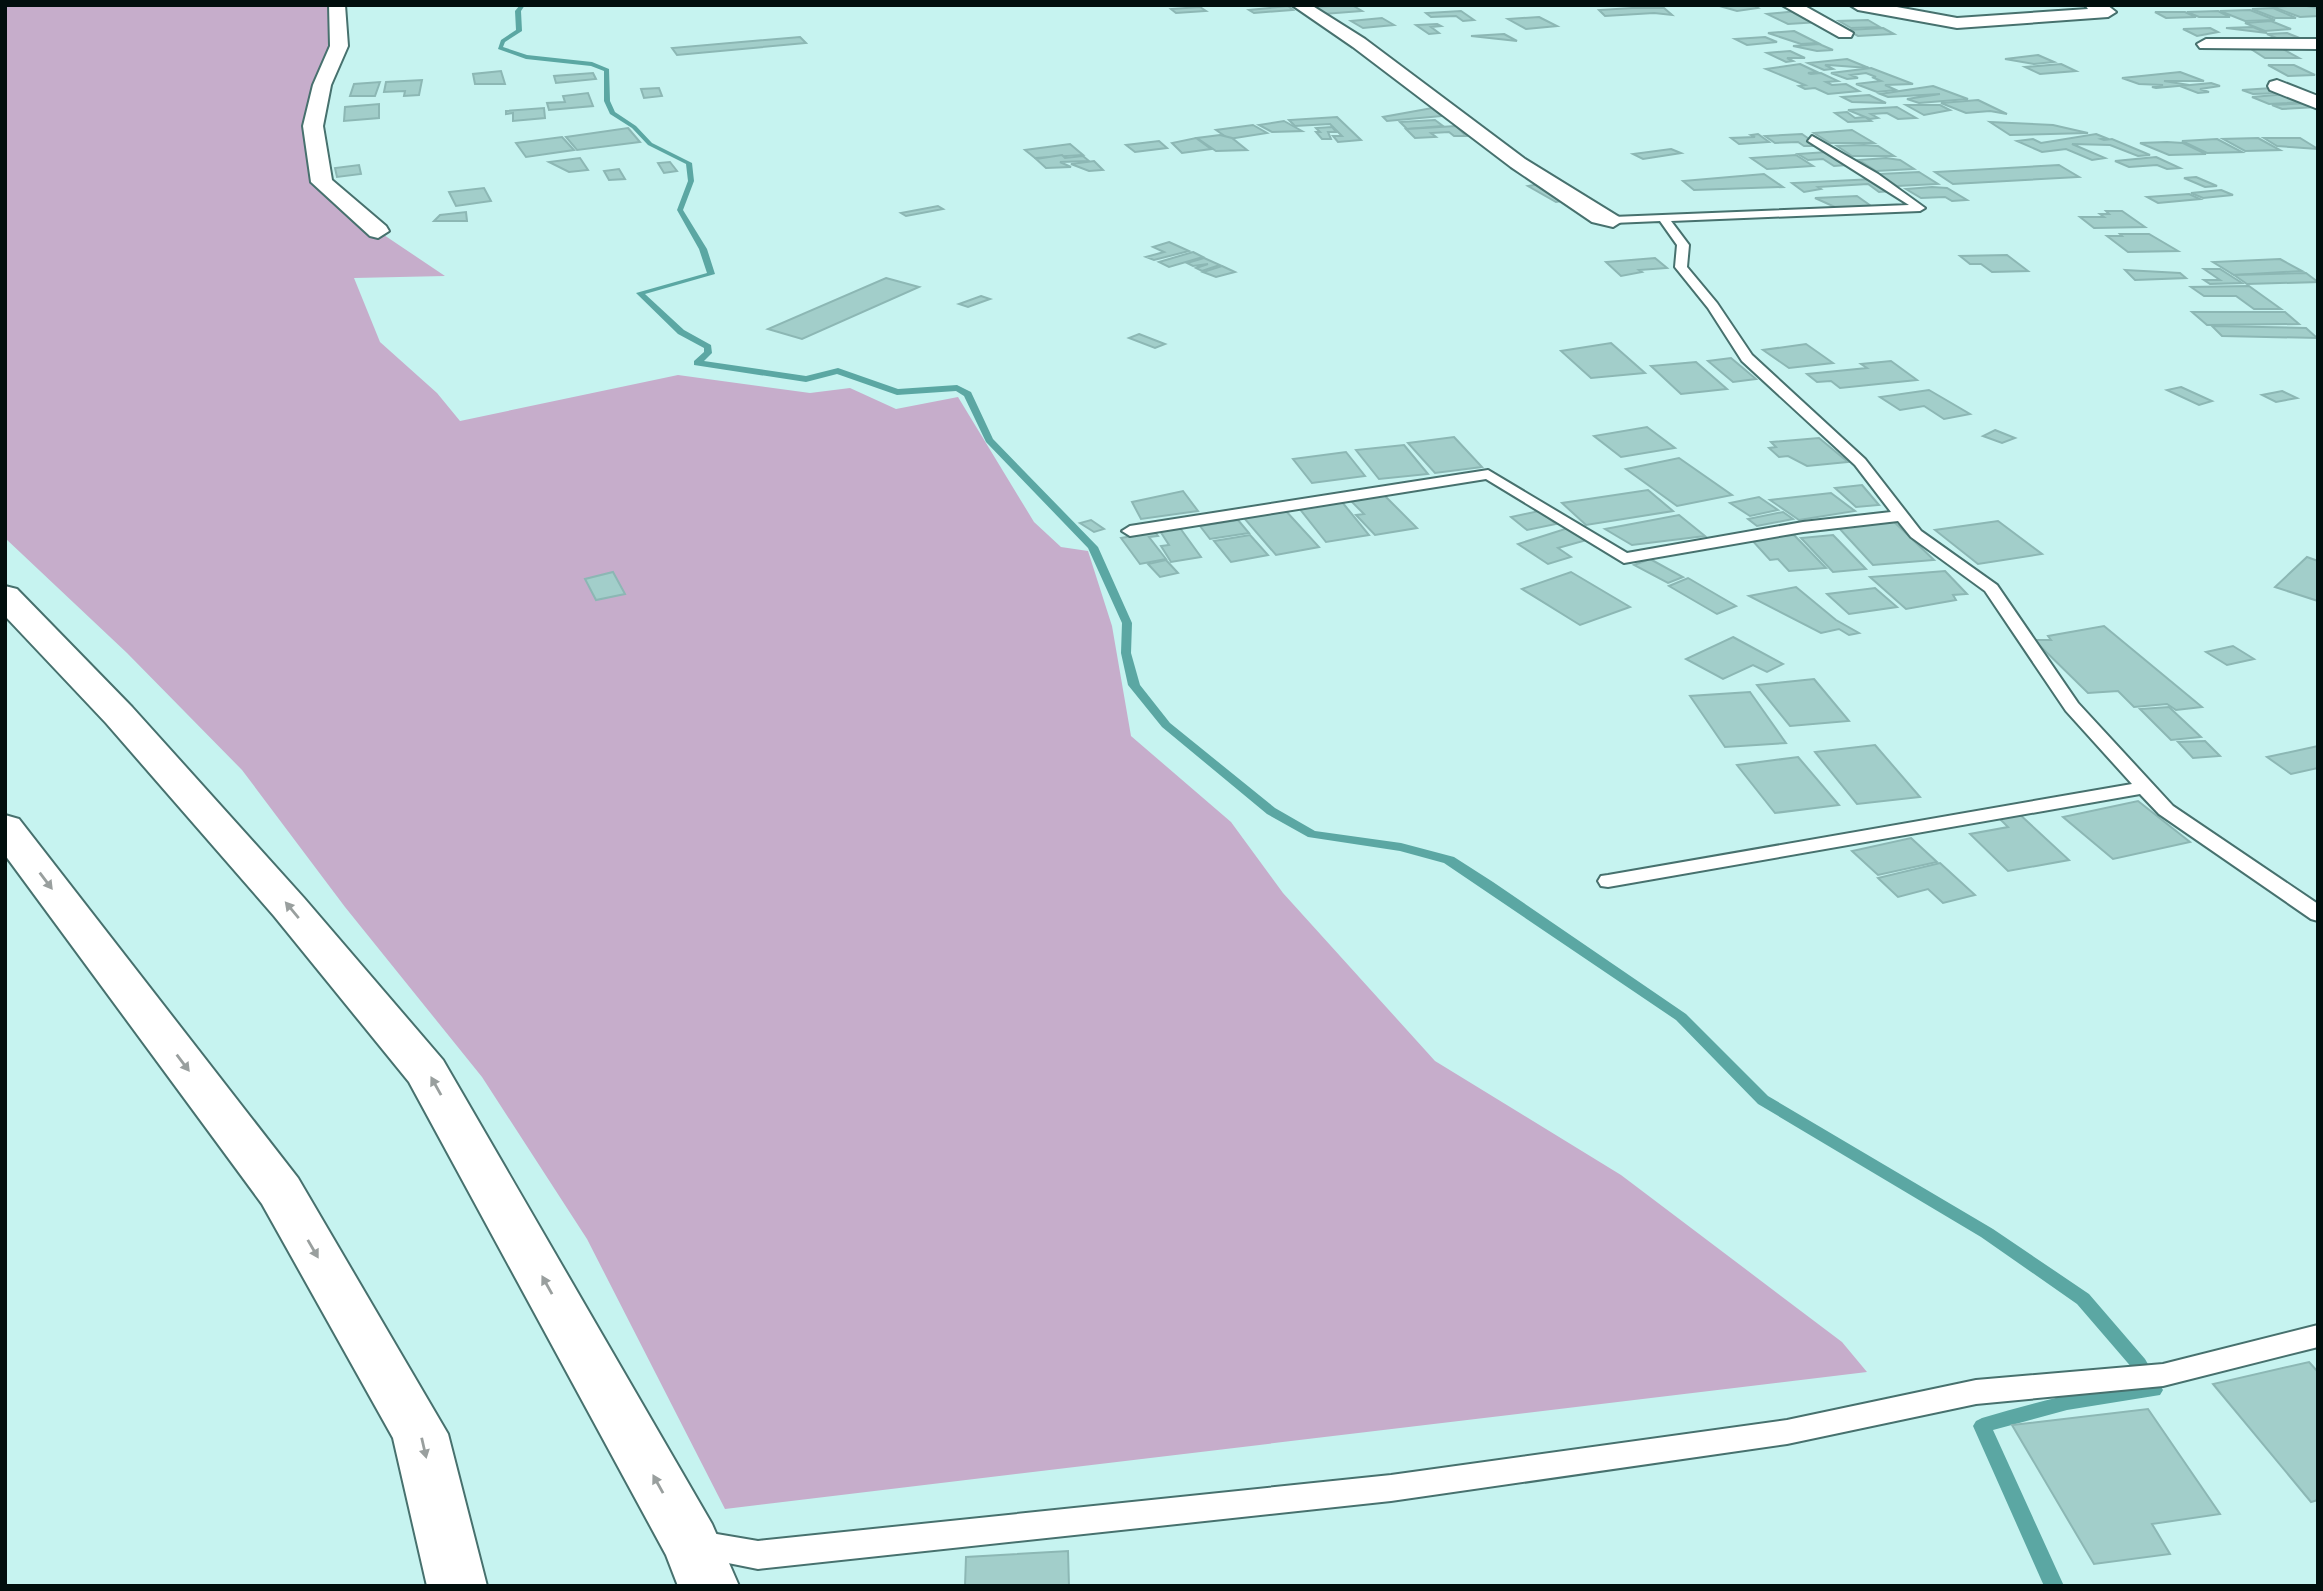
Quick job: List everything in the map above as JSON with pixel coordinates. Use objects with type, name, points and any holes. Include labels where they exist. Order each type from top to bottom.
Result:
[{"type":"street","points":[[337,5],[339,46],[322,85],[313,126],[322,182],[378,231]]},
{"type":"street","points":[[1300,5],[1359,43],[1518,163],[1600,217],[1613,219]]},
{"type":"street","points":[[1790,5],[1845,33]]},
{"type":"street","points":[[1858,5],[1947,22],[2108,12],[2093,5]]},
{"type":"street","points":[[1909,5],[1947,22]]},
{"type":"street","points":[[2206,44],[2318,44]]},
{"type":"street","points":[[2277,86],[2318,103]]},
{"type":"street","points":[[5,596],[119,715],[272,887],[427,1072],[700,1564]]},
{"type":"street","points":[[5,827],[280,1191],[420,1434],[457,1586]]},
{"type":"lane","points":[[1613,219],[1920,208],[1874,176],[1812,139]]},
{"type":"lane","points":[[1663,218],[1683,245],[1681,267],[1713,306],[1748,358],[1860,461],[1916,534],[1991,588],[2072,707],[2145,788],[2166,810],[2318,914]]},
{"type":"lane","points":[[1130,531],[1488,474],[1624,558],[1803,527],[1901,516]]},
{"type":"lane","points":[[1608,881],[2145,788]]},
{"type":"lane","points":[[700,1564],[758,1555],[1391,1488],[1787,1432],[1976,1392],[2162,1375],[2318,1336]]},
{"type":"shaded area","points":[[5,5],[337,5],[339,46],[322,85],[322,182],[378,231],[445,276],[354,278],[380,342],[437,393],[460,421],[678,375],[810,393],[850,388],[896,409],[958,397],[1034,522],[1061,547],[1088,551],[1112,626],[1131,736],[1231,822],[1283,893],[1435,1061],[1621,1175],[1842,1342],[1867,1372],[725,1509],[587,1239],[482,1077],[345,907],[242,770],[127,653],[5,538]]},
{"type":"building","points":[[1352,5],[1362,11],[1323,14],[1310,7]]},
{"type":"building","points":[[1716,5],[1753,5],[1758,8],[1737,11]]},
{"type":"building","points":[[2301,5],[2318,8],[2318,16],[2300,17],[2273,7]]},
{"type":"building","points":[[1288,6],[1293,10],[1254,13],[1249,10]]},
{"type":"building","points":[[1200,7],[1206,11],[1176,13],[1171,9]]},
{"type":"building","points":[[1664,8],[1672,15],[1654,13],[1605,16],[1599,10]]},
{"type":"building","points":[[2273,8],[2296,18],[2275,18],[2252,9]]},
{"type":"building","points":[[2250,10],[2275,20],[2245,21],[2220,11]]},
{"type":"building","points":[[1461,11],[1474,20],[1463,21],[1456,16],[1431,17],[1426,13]]},
{"type":"building","points":[[1797,11],[1820,22],[1788,24],[1767,14]]},
{"type":"building","points":[[2218,11],[2230,17],[2199,17],[2187,12]]},
{"type":"building","points":[[2155,12],[2185,12],[2196,17],[2166,18]]},
{"type":"building","points":[[1539,17],[1557,26],[1526,29],[1508,19]]},
{"type":"building","points":[[1382,18],[1394,25],[1363,28],[1351,21]]},
{"type":"building","points":[[1868,20],[1880,27],[1851,28],[1839,21]]},
{"type":"building","points":[[2271,21],[2291,29],[2265,31],[2245,23]]},
{"type":"building","points":[[1416,25],[1441,26],[1431,27],[1439,33],[1429,34]]},
{"type":"building","points":[[2253,27],[2267,33],[2226,28]]},
{"type":"building","points":[[1883,28],[1894,34],[1858,36],[1847,30]]},
{"type":"building","points":[[2210,28],[2218,32],[2197,36],[2183,29]]},
{"type":"building","points":[[1794,31],[1818,43],[1801,44],[1768,33]]},
{"type":"building","points":[[2287,33],[2312,43],[2281,40],[2267,34]]},
{"type":"building","points":[[1504,34],[1517,41],[1471,36]]},
{"type":"building","points":[[800,37],[806,43],[677,55],[672,48]]},
{"type":"building","points":[[1765,37],[1777,42],[1747,45],[1735,39]]},
{"type":"building","points":[[1819,44],[1833,50],[1817,51],[1793,46]]},
{"type":"building","points":[[2248,47],[2281,48],[2299,58],[2265,58]]},
{"type":"building","points":[[1790,51],[1805,58],[1787,58],[1793,61],[1786,62],[1767,53]]},
{"type":"building","points":[[2038,55],[2054,62],[2034,64],[2005,59]]},
{"type":"building","points":[[1847,59],[1869,68],[1825,65],[1833,69],[1824,70],[1808,63]]},
{"type":"building","points":[[1800,64],[1817,72],[1808,73],[1821,73],[1838,81],[1826,82],[1832,85],[1846,84],[1859,91],[1828,94],[1815,88],[1805,89],[1799,86],[1805,85],[1766,69]]},
{"type":"building","points":[[2061,64],[2076,71],[2040,74],[2025,67]]},
{"type":"building","points":[[2268,65],[2294,65],[2315,75],[2288,76]]},
{"type":"building","points":[[1871,68],[1913,84],[1885,85],[1896,90],[1877,92],[1856,84],[1881,81],[1872,77],[1876,77],[1866,73],[1851,75],[1858,78],[1847,79],[1831,73]]},
{"type":"building","points":[[501,71],[505,84],[475,84],[473,74]]},
{"type":"building","points":[[2180,72],[2204,81],[2164,81],[2189,85],[2156,88],[2152,87],[2163,85],[2139,84],[2122,78]]},
{"type":"building","points":[[593,73],[596,79],[556,83],[554,76]]},
{"type":"building","points":[[422,80],[419,95],[404,96],[405,91],[384,92],[386,82]]},
{"type":"building","points":[[380,82],[375,96],[350,96],[354,84]]},
{"type":"building","points":[[2211,83],[2220,86],[2200,89],[2209,92],[2198,93],[2180,86]]},
{"type":"building","points":[[1933,86],[1968,99],[1919,103],[1907,99],[1940,94],[1888,97],[1880,94]]},
{"type":"building","points":[[659,88],[662,96],[644,98],[641,89]]},
{"type":"building","points":[[2272,88],[2283,93],[2253,94],[2242,90]]},
{"type":"building","points":[[588,93],[593,106],[549,110],[547,103],[565,102],[563,96]]},
{"type":"building","points":[[2288,94],[2305,102],[2269,104],[2252,97]]},
{"type":"building","points":[[1869,95],[1886,103],[1852,102],[1842,97]]},
{"type":"building","points":[[1978,100],[2007,114],[1990,111],[1966,113],[1941,103]]},
{"type":"building","points":[[2310,103],[2318,107],[2282,109],[2272,105]]},
{"type":"building","points":[[379,104],[379,118],[344,121],[345,107]]},
{"type":"building","points":[[1906,105],[1940,105],[1950,110],[1924,115]]},
{"type":"building","points":[[1897,107],[1916,118],[1898,119],[1887,113],[1871,114],[1878,118],[1870,119],[1848,110]]},
{"type":"building","points":[[544,108],[545,118],[513,121],[513,113],[506,114],[506,111]]},
{"type":"building","points":[[1432,108],[1442,116],[1387,121],[1383,117]]},
{"type":"building","points":[[1847,112],[1855,118],[1865,117],[1871,121],[1848,122],[1835,113]]},
{"type":"building","points":[[1337,117],[1361,140],[1338,142],[1333,136],[1342,136],[1330,124],[1295,126],[1289,120]]},
{"type":"building","points":[[1435,120],[1443,126],[1407,129],[1400,122]]},
{"type":"building","points":[[1284,121],[1302,131],[1272,132],[1259,125]]},
{"type":"building","points":[[1990,122],[2053,125],[2088,133],[2010,135]]},
{"type":"building","points":[[1253,125],[1267,133],[1229,139],[1216,130]]},
{"type":"building","points":[[1456,126],[1466,136],[1454,136],[1449,132],[1431,133],[1436,137],[1415,138],[1406,129]]},
{"type":"building","points":[[1332,127],[1336,132],[1328,132],[1331,139],[1322,139],[1316,132],[1320,132],[1316,128]]},
{"type":"building","points":[[628,128],[640,142],[577,150],[566,137]]},
{"type":"building","points":[[1852,130],[1874,143],[1830,143],[1814,133]]},
{"type":"building","points":[[1758,134],[1769,142],[1739,144],[1731,138],[1755,137],[1751,135]]},
{"type":"building","points":[[1802,134],[1819,146],[1804,146],[1798,142],[1775,143],[1765,136]]},
{"type":"building","points":[[2096,134],[2106,138],[2101,139],[2112,139],[2150,155],[2138,156],[2110,145],[2072,144],[2105,158],[2092,160],[2066,149],[2042,152],[2017,141],[2033,139],[2041,143]]},
{"type":"building","points":[[1220,135],[1232,138],[1247,150],[1216,151],[1197,138]]},
{"type":"building","points":[[562,137],[574,150],[526,157],[516,143]]},
{"type":"building","points":[[1196,138],[1211,149],[1182,153],[1172,143]]},
{"type":"building","points":[[2258,138],[2280,150],[2245,151],[2223,139]]},
{"type":"building","points":[[2264,138],[2300,138],[2318,149],[2277,146]]},
{"type":"building","points":[[2217,139],[2242,152],[2207,153],[2182,141]]},
{"type":"building","points":[[1159,141],[1167,148],[1135,152],[1126,145]]},
{"type":"building","points":[[2140,143],[2183,143],[2206,154],[2169,155]]},
{"type":"building","points":[[1070,144],[1083,155],[1035,158],[1025,150]]},
{"type":"building","points":[[1837,146],[1878,146],[1894,156],[1852,156]]},
{"type":"building","points":[[1671,149],[1681,153],[1643,159],[1633,154]]},
{"type":"building","points":[[1827,152],[1848,165],[1834,166],[1823,159],[1808,160],[1798,154]]},
{"type":"building","points":[[1062,155],[1065,158],[1083,156],[1089,161],[1060,162],[1071,167],[1046,168],[1036,159]]},
{"type":"building","points":[[1796,155],[1813,166],[1767,169],[1751,158]]},
{"type":"building","points":[[2156,157],[2180,168],[2167,169],[2157,165],[2129,167],[2115,161]]},
{"type":"building","points":[[580,158],[588,170],[569,172],[549,162]]},
{"type":"building","points":[[1859,160],[1900,160],[1914,169],[1876,171]]},
{"type":"building","points":[[1094,161],[1103,170],[1089,171],[1071,164]]},
{"type":"building","points":[[670,162],[677,171],[664,173],[658,163]]},
{"type":"building","points":[[359,165],[361,174],[337,177],[335,168]]},
{"type":"building","points":[[2059,165],[2079,177],[1953,184],[1935,172]]},
{"type":"building","points":[[619,169],[625,179],[609,180],[604,171]]},
{"type":"building","points":[[1919,172],[1938,184],[1897,186],[1879,174]]},
{"type":"building","points":[[1764,174],[1783,187],[1694,190],[1683,181]]},
{"type":"building","points":[[2196,177],[2217,186],[2205,187],[2184,178]]},
{"type":"building","points":[[1874,179],[1892,191],[1879,192],[1868,184],[1818,187],[1821,189],[1804,192],[1792,183]]},
{"type":"building","points":[[1540,184],[1568,200],[1556,202],[1528,186]]},
{"type":"building","points":[[484,188],[491,201],[456,206],[449,192]]},
{"type":"building","points":[[1947,188],[1967,200],[1921,198],[1906,189]]},
{"type":"building","points":[[2221,190],[2233,195],[2203,198],[2191,193]]},
{"type":"building","points":[[2189,194],[2200,199],[2158,203],[2147,197]]},
{"type":"building","points":[[1857,196],[1871,206],[1837,208],[1815,198]]},
{"type":"building","points":[[938,206],[943,209],[906,216],[901,213]]},
{"type":"building","points":[[2106,211],[2122,211],[2145,227],[2094,228],[2080,217],[2104,217],[2100,214],[2109,214]]},
{"type":"building","points":[[466,212],[467,221],[434,221],[440,215]]},
{"type":"building","points":[[2120,234],[2149,234],[2178,251],[2128,252],[2107,236],[2122,236]]},
{"type":"building","points":[[1169,242],[1189,251],[1154,260],[1146,257],[1164,252],[1153,247]]},
{"type":"building","points":[[1193,252],[1203,257],[1169,267],[1159,262]]},
{"type":"building","points":[[2007,255],[2028,271],[1992,272],[1981,264],[1970,264],[1960,256]]},
{"type":"building","points":[[1204,258],[1220,265],[1202,271],[1196,268],[1208,264],[1193,266],[1187,263]]},
{"type":"building","points":[[1655,258],[1667,268],[1639,270],[1642,272],[1621,276],[1606,262]]},
{"type":"building","points":[[2280,259],[2302,271],[2234,275],[2213,262]]},
{"type":"building","points":[[1222,266],[1235,272],[1216,277],[1203,272]]},
{"type":"building","points":[[2204,269],[2220,269],[2242,283],[2210,284],[2204,280],[2220,280]]},
{"type":"building","points":[[2125,270],[2180,273],[2186,278],[2135,280]]},
{"type":"building","points":[[2306,273],[2318,282],[2247,284],[2234,275]]},
{"type":"building","points":[[886,278],[919,287],[802,339],[768,329]]},
{"type":"building","points":[[2249,286],[2281,309],[2254,309],[2236,296],[2204,296],[2191,287]]},
{"type":"building","points":[[981,296],[990,299],[968,307],[959,304]]},
{"type":"building","points":[[2192,312],[2285,312],[2299,324],[2207,325]]},
{"type":"building","points":[[2212,326],[2306,328],[2317,338],[2222,336]]},
{"type":"building","points":[[1139,334],[1165,344],[1155,348],[1129,338]]},
{"type":"building","points":[[1611,343],[1645,373],[1591,378],[1561,351]]},
{"type":"building","points":[[1806,344],[1833,363],[1789,368],[1763,350]]},
{"type":"building","points":[[1731,358],[1756,379],[1733,382],[1708,361]]},
{"type":"building","points":[[1891,361],[1917,380],[1840,388],[1831,381],[1817,382],[1807,374],[1867,368],[1861,364]]},
{"type":"building","points":[[1696,362],[1727,389],[1681,394],[1651,366]]},
{"type":"building","points":[[2181,387],[2212,401],[2199,405],[2167,390]]},
{"type":"building","points":[[1929,390],[1970,414],[1944,419],[1924,406],[1900,410],[1880,397]]},
{"type":"building","points":[[2282,391],[2297,398],[2276,402],[2262,395]]},
{"type":"building","points":[[1647,427],[1675,448],[1621,457],[1594,436]]},
{"type":"building","points":[[1995,430],[2015,438],[2002,443],[1983,436]]},
{"type":"building","points":[[1454,437],[1482,467],[1435,473],[1408,443]]},
{"type":"building","points":[[1819,438],[1848,462],[1807,466],[1788,456],[1779,457],[1769,448],[1776,447],[1771,442]]},
{"type":"building","points":[[1404,445],[1428,474],[1379,479],[1356,450]]},
{"type":"building","points":[[1346,452],[1365,476],[1312,483],[1293,459]]},
{"type":"building","points":[[1679,458],[1732,495],[1677,506],[1626,469]]},
{"type":"building","points":[[1862,485],[1879,505],[1856,507],[1835,488]]},
{"type":"building","points":[[1648,490],[1673,511],[1586,525],[1562,503]]},
{"type":"building","points":[[1183,491],[1198,511],[1141,519],[1132,502]]},
{"type":"building","points":[[1831,493],[1855,511],[1799,520],[1770,500]]},
{"type":"building","points":[[1383,494],[1417,528],[1375,535],[1356,515],[1364,514],[1350,500]]},
{"type":"building","points":[[1759,497],[1778,510],[1750,516],[1730,503]]},
{"type":"building","points":[[1342,502],[1369,535],[1326,542],[1299,508]]},
{"type":"building","points":[[1285,510],[1319,547],[1276,555],[1244,518]]},
{"type":"building","points":[[1539,511],[1556,524],[1527,530],[1511,517]]},
{"type":"building","points":[[1783,512],[1793,519],[1757,526],[1748,519]]},
{"type":"building","points":[[1679,515],[1705,536],[1632,545],[1605,529]]},
{"type":"building","points":[[1891,519],[1934,560],[1873,565],[1838,527]]},
{"type":"building","points":[[1091,520],[1104,529],[1094,532],[1080,523]]},
{"type":"building","points":[[1238,520],[1249,533],[1210,539],[1200,526]]},
{"type":"building","points":[[1998,521],[2042,554],[1978,564],[1935,530]]},
{"type":"building","points":[[1180,528],[1201,557],[1171,562],[1161,546],[1169,545],[1160,531]]},
{"type":"building","points":[[1568,528],[1587,540],[1558,548],[1571,557],[1548,564],[1518,544]]},
{"type":"building","points":[[1155,532],[1158,536],[1149,537],[1166,559],[1140,564],[1121,538]]},
{"type":"building","points":[[1250,535],[1268,555],[1231,562],[1214,541]]},
{"type":"building","points":[[1794,535],[1826,568],[1789,571],[1778,559],[1770,560],[1751,539]]},
{"type":"building","points":[[1833,535],[1866,569],[1833,572],[1801,538]]},
{"type":"building","points":[[2307,557],[2318,561],[2318,601],[2275,587]]},
{"type":"building","points":[[1650,559],[1683,577],[1668,583],[1634,565]]},
{"type":"building","points":[[1166,560],[1178,573],[1160,577],[1148,564]]},
{"type":"building","points":[[1945,571],[1967,594],[1953,595],[1956,600],[1906,609],[1870,577]]},
{"type":"building","points":[[613,572],[625,594],[596,600],[585,579]]},
{"type":"building","points":[[1571,572],[1630,607],[1580,625],[1522,589]]},
{"type":"building","points":[[1688,578],[1736,606],[1717,614],[1669,586]]},
{"type":"building","points":[[1796,587],[1836,620],[1859,633],[1849,635],[1839,629],[1821,633],[1749,596]]},
{"type":"building","points":[[1875,588],[1897,607],[1849,614],[1827,594]]},
{"type":"building","points":[[2104,626],[2202,707],[2176,710],[2167,704],[2134,707],[2118,691],[2088,693],[2034,640],[2051,640],[2048,636]]},
{"type":"building","points":[[1733,637],[1783,664],[1767,672],[1753,665],[1723,679],[1686,659]]},
{"type":"building","points":[[2233,646],[2254,659],[2227,665],[2206,652]]},
{"type":"building","points":[[1814,679],[1849,721],[1790,726],[1757,685]]},
{"type":"building","points":[[1750,692],[1786,743],[1725,747],[1690,696]]},
{"type":"building","points":[[2169,707],[2201,737],[2171,740],[2140,709]]},
{"type":"building","points":[[2205,741],[2220,756],[2193,758],[2178,742]]},
{"type":"building","points":[[1875,745],[1920,797],[1857,804],[1815,752]]},
{"type":"building","points":[[2318,746],[2318,768],[2291,774],[2267,757]]},
{"type":"building","points":[[1798,757],[1839,805],[1775,813],[1737,765]]},
{"type":"building","points":[[2138,801],[2190,842],[2113,859],[2063,817]]},
{"type":"building","points":[[2016,811],[2069,860],[2008,871],[1970,834],[2008,827],[1996,815]]},
{"type":"building","points":[[1911,838],[1937,862],[1878,875],[1852,851]]},
{"type":"building","points":[[1940,863],[1975,895],[1943,903],[1928,889],[1898,897],[1878,878]]},
{"type":"building","points":[[2309,1362],[2318,1372],[2318,1500],[2311,1502],[2213,1384]]},
{"type":"building","points":[[2148,1409],[2220,1514],[2152,1524],[2170,1554],[2094,1564],[2012,1425]]},
{"type":"building","points":[[1068,1551],[1069,1586],[965,1586],[966,1557]]},
{"type":"waterway","points":[[523,5],[518,11],[519,31],[503,41],[500,48],[526,57],[592,64],[607,70],[607,101],[612,113],[634,127],[650,144],[689,163],[691,181],[680,210],[703,249],[711,274],[640,293],[681,332],[708,347],[708,353],[697,363],[806,379],[838,371],[897,392],[957,388],[968,394],[989,440],[1093,547],[1127,623],[1126,653],[1134,685],[1166,725],[1271,811],[1312,834],[1401,847],[1449,860],[1681,1017],[1763,1100],[1987,1233],[2083,1299],[2139,1364],[2154,1390],[2110,1394],[1982,1426],[2054,1586]]}]
